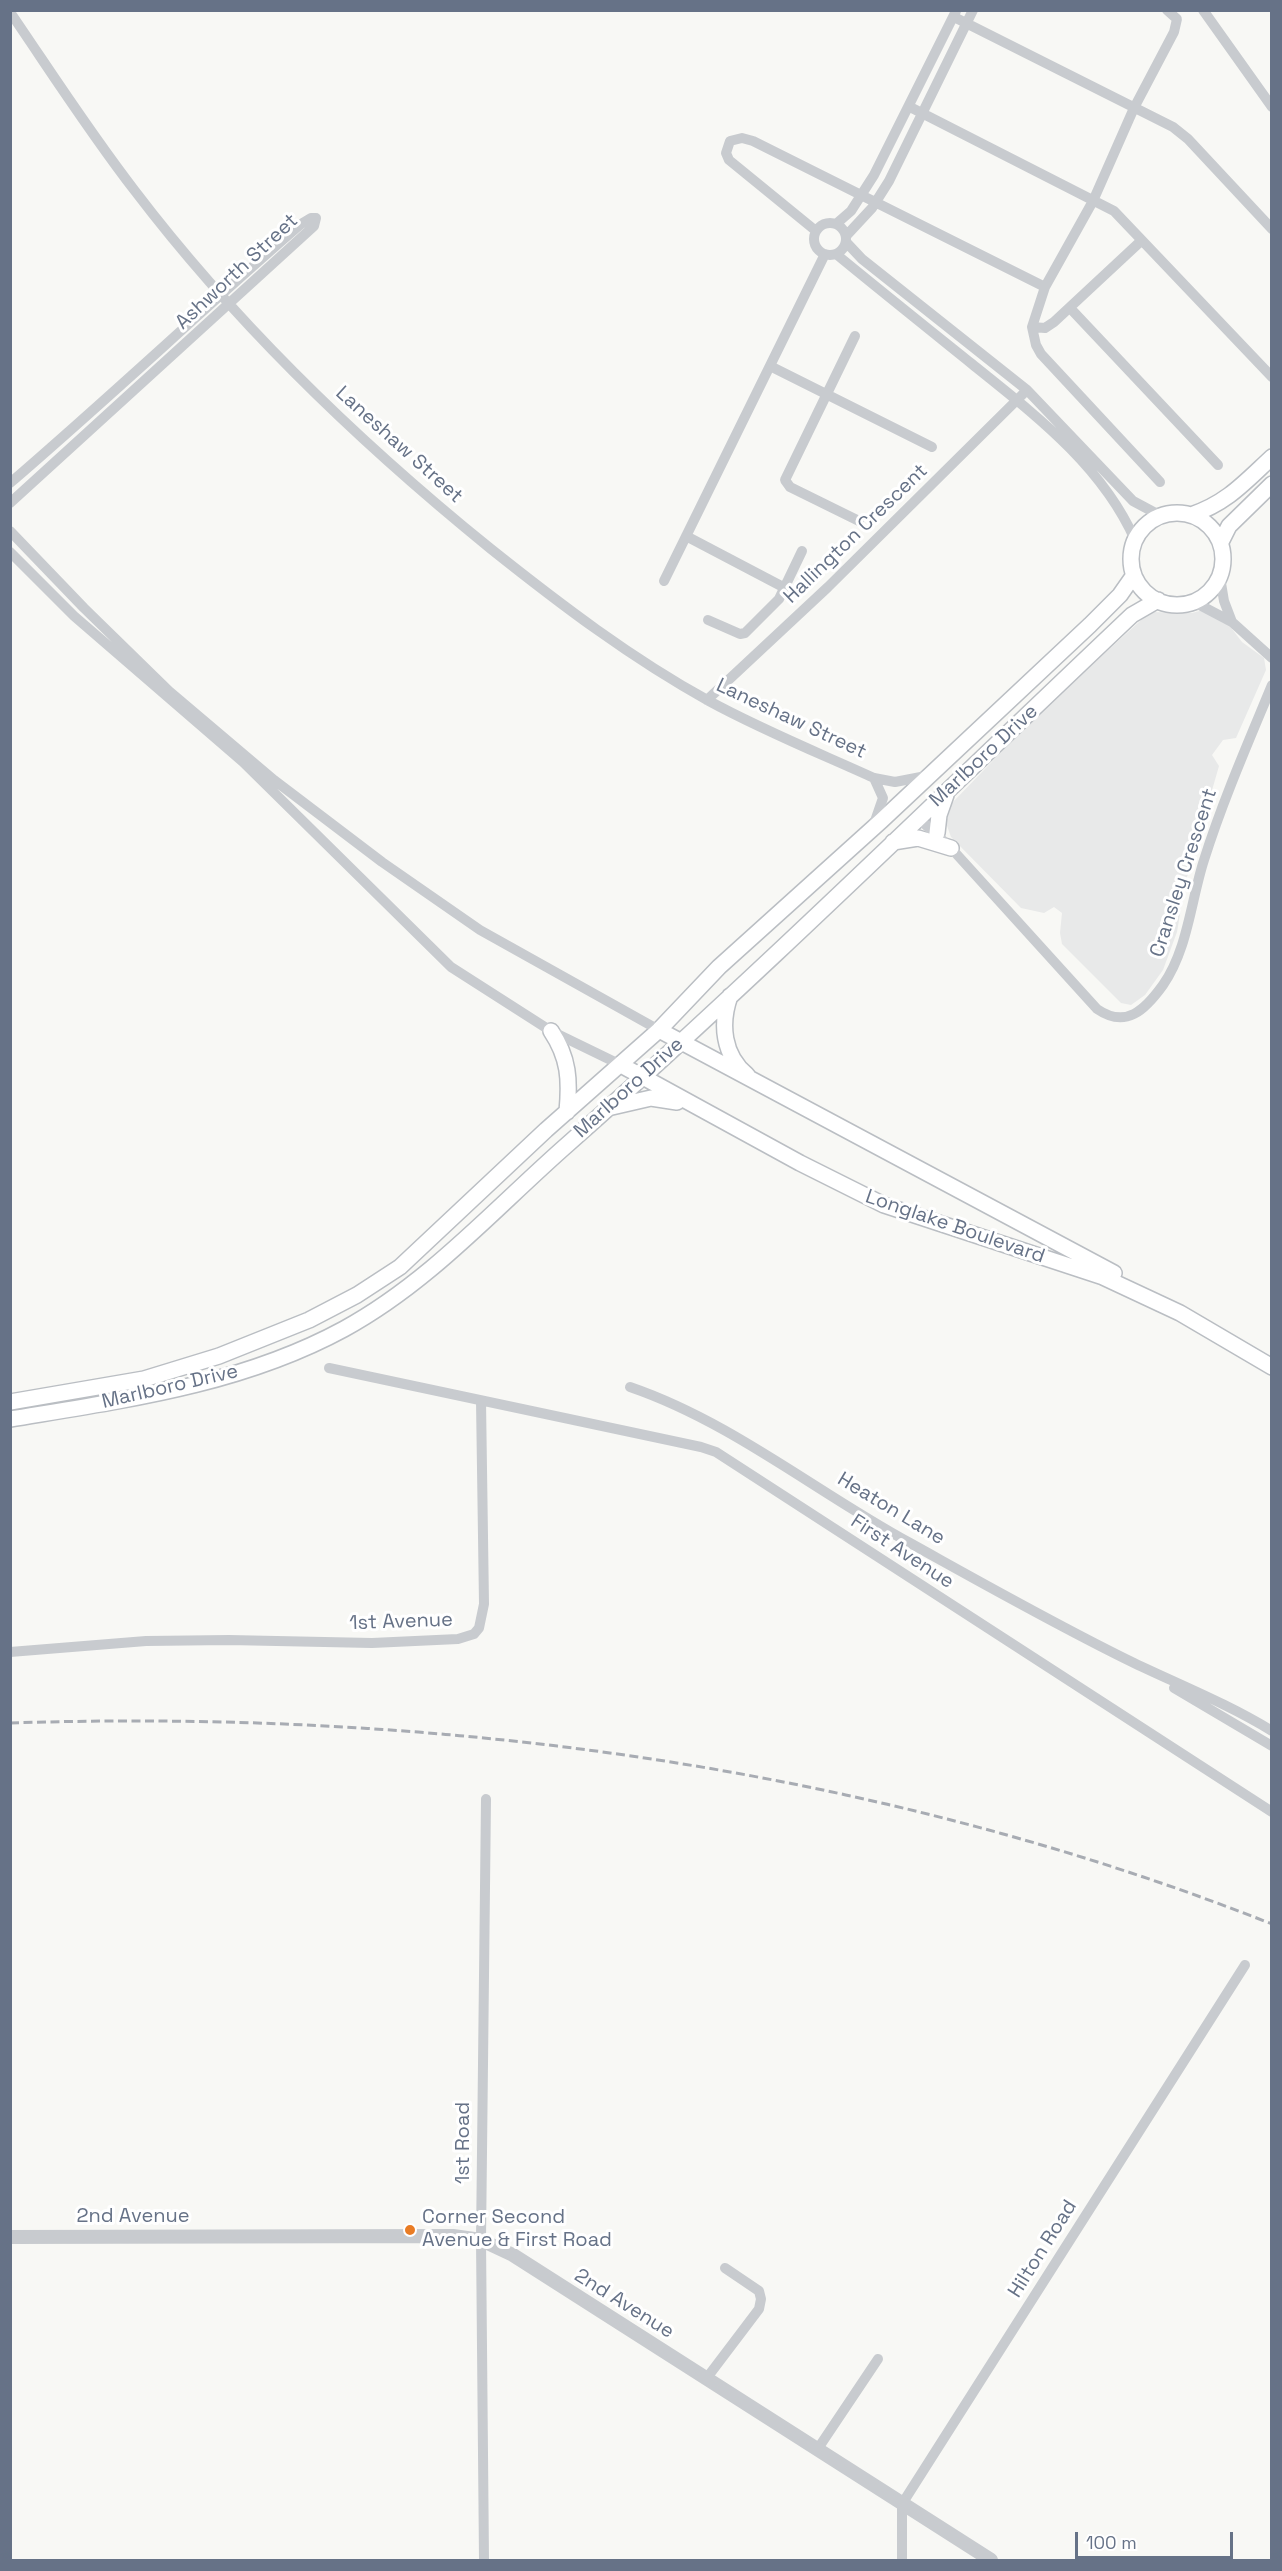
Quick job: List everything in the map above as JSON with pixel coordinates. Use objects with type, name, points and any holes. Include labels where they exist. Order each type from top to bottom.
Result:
[{"type":"main road","points":[[1191,515],[1214,508],[1228,498],[1272,457]]},
{"type":"main road","points":[[1221,542],[1229,526],[1272,484]]},
{"type":"main road","points":[[1179,513],[1191,515],[1211,527],[1221,542],[1224,560],[1220,578],[1209,592],[1194,602],[1176,605],[1158,600],[1144,590],[1134,575],[1131,557],[1135,540],[1146,525],[1161,516],[1179,513]]},
{"type":"main road","name":"Marlboro Drive","points":[[10,1402],[166,1372],[269,1338],[357,1295],[400,1267],[659,1030],[719,967],[876,825],[1090,625],[1120,595],[1134,575]]},
{"type":"main road","name":"Marlboro Drive","points":[[10,1419],[193,1386],[259,1366],[344,1329],[392,1299],[437,1265],[642,1078],[1132,615],[1158,600]]},
{"type":"main road","points":[[937,833],[939,815],[948,789]]},
{"type":"main road","points":[[876,825],[898,814],[918,818]]},
{"type":"main road","points":[[892,842],[918,838],[951,848]]},
{"type":"main road","points":[[730,996],[724,1012],[725,1040],[740,1069],[760,1085]]},
{"type":"main road","name":"Longlake Boulevard","points":[[659,1030],[1180,1313],[1272,1367]]},
{"type":"main road","points":[[551,1031],[562,1048],[569,1072],[567,1112]]},
{"type":"main road","name":"Longlake Boulevard","points":[[621,1065],[692,1105],[884,1205],[1105,1273],[1272,1357]]},
{"type":"main road","points":[[606,1109],[651,1098],[692,1105]]},
{"type":"street","points":[[664,581],[770,366],[831,254],[875,203],[973,10]]},
{"type":"street","points":[[1160,482],[1041,354],[1036,345],[1032,327],[1045,287],[1093,201],[1134,108],[1174,32],[1177,19],[1167,10]]},
{"type":"street","points":[[1203,10],[1272,107]]},
{"type":"street","name":"Laneshaw Street","points":[[10,12],[129,183],[220,295],[319,399],[427,497],[575,614],[707,700],[874,778],[895,782],[927,776]]},
{"type":"street","points":[[1135,540],[1124,515],[1109,492],[1053,431],[814,242],[816,231],[825,224],[836,224],[862,196],[910,107],[955,14],[967,23],[1181,133],[1272,229]]},
{"type":"street","points":[[910,107],[1114,211],[1272,377]]},
{"type":"street","points":[[816,231],[729,160],[726,153],[730,141],[742,138],[753,141],[1045,287]]},
{"type":"street","name":"Ashworth Street","points":[[10,483],[129,381],[220,295],[302,224],[311,218],[316,218],[314,226],[10,503]]},
{"type":"street","points":[[836,224],[862,259],[1027,390],[1133,501],[1161,516]]},
{"type":"street","points":[[1032,327],[1045,328],[1070,308],[1141,240]]},
{"type":"street","points":[[1070,308],[1218,465]]},
{"type":"street","points":[[855,336],[785,480],[790,487],[859,521]]},
{"type":"street","points":[[770,366],[932,447]]},
{"type":"street","name":"Hallington Crescent","points":[[707,700],[828,587],[1027,390]]},
{"type":"street","points":[[10,531],[169,691],[246,759],[451,967],[551,1031],[621,1065]]},
{"type":"street","points":[[686,536],[785,588]]},
{"type":"street","points":[[708,621],[740,634],[745,633],[775,606],[802,551]]},
{"type":"street","points":[[10,552],[74,616],[246,759],[364,848],[480,930],[659,1030]]},
{"type":"street","points":[[1220,578],[1232,622]]},
{"type":"street","points":[[1194,602],[1232,622],[1272,658]]},
{"type":"street","name":"Cransley Crescent","points":[[918,818],[937,833],[1097,1009],[1118,1020],[1128,1017],[1155,995],[1172,969],[1207,851],[1272,686]]},
{"type":"street","name":"Laneshaw Street","points":[[874,778],[883,798],[876,825]]},
{"type":"street","points":[[329,1368],[481,1401]]},
{"type":"street","name":"Heaton Lane","points":[[630,1387],[666,1400],[732,1434],[910,1544],[1133,1662],[1224,1704],[1272,1731]]},
{"type":"street","name":"1st Avenue","points":[[10,1652],[158,1641],[372,1643],[458,1639],[474,1634],[481,1624],[484,1604],[481,1401]]},
{"type":"street","name":"First Avenue","points":[[481,1401],[700,1446],[716,1452],[1272,1812]]},
{"type":"street","name":"Heaton Lane","points":[[1133,1662],[1272,1746]]},
{"type":"street","name":"1st Road","points":[[484,2560],[482,2240],[486,1799]]},
{"type":"street","name":"Hilton Road","points":[[902,2504],[1245,1965]]},
{"type":"street","name":"2nd Avenue","points":[[10,2237],[453,2236],[482,2240],[513,2255],[991,2560]]},
{"type":"street","points":[[706,2379],[759,2309],[761,2299],[759,2291],[725,2268]]},
{"type":"street","points":[[817,2450],[878,2359]]},
{"type":"street","points":[[902,2504],[903,2560]]},
{"type":"shaded area","points":[[1203,610],[1222,616],[1242,642],[1264,658],[1266,670],[1236,738],[1223,740],[1212,755],[1219,766],[1185,884],[1177,932],[1163,970],[1145,995],[1131,1005],[1121,1003],[1062,944],[1060,933],[1062,913],[1054,907],[1044,913],[1021,908],[951,837],[946,823],[952,803],[1041,711],[1150,612],[1192,613]]},
{"type":"railway","points":[[10,1723],[171,1721],[332,1726],[492,1739],[652,1759],[810,1787],[966,1824],[1120,1869],[1272,1924]]},
{"type":"place","name":"Corner Second Avenue & First Road","points":[[410,2230]]}]
